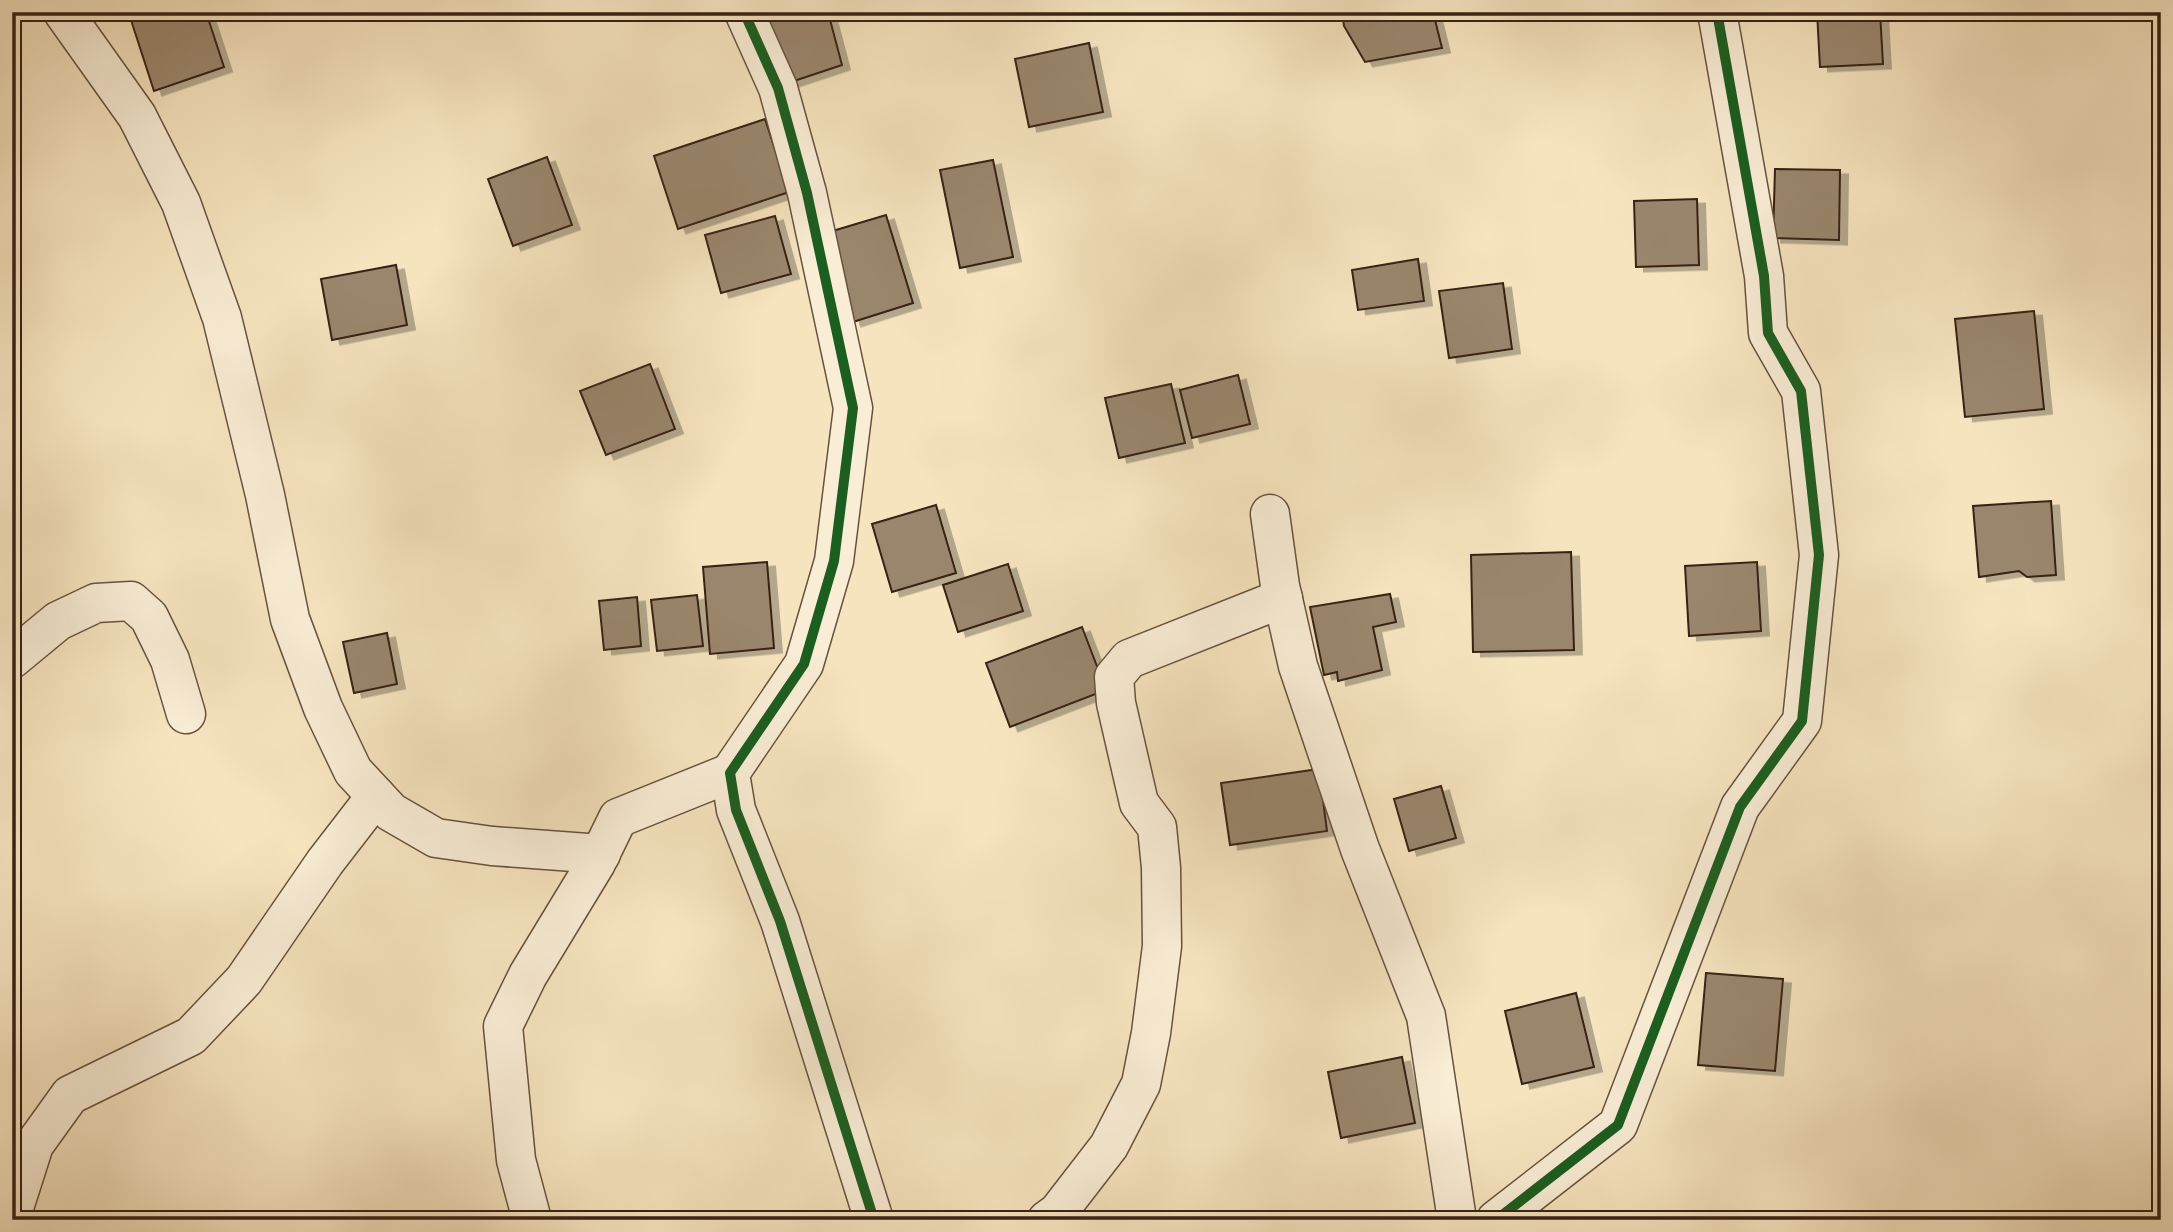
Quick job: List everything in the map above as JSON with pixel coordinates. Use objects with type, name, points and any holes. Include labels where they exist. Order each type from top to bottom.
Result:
[{"type":"street","points":[[63,12],[136,116],[181,203],[222,318],[265,495],[290,619],[323,708],[353,771],[391,812],[436,838],[492,846],[601,854]]},
{"type":"street","points":[[532,1220],[516,1160],[503,1026],[528,975],[601,854],[618,818],[730,773],[804,664],[834,561],[853,408],[804,180],[778,88],[744,12]]},
{"type":"street","points":[[1496,1220],[1618,1125],[1740,807],[1802,721],[1819,555],[1801,391],[1768,333],[1765,276],[1717,12]]},
{"type":"street","points":[[1270,513],[1283,598],[1298,666],[1360,849],[1426,1017],[1457,1220]]},
{"type":"street","points":[[1047,1220],[1058,1212],[1109,1146],[1141,1084],[1151,1033],[1162,946],[1161,868],[1157,827],[1139,803],[1116,703],[1114,677],[1129,659],[1283,598]]},
{"type":"street","points":[[12,659],[58,621],[96,603],[131,601],[149,617],[170,660],[186,714]]},
{"type":"street","points":[[730,773],[736,810],[780,921],[874,1220]]},
{"type":"street","points":[[12,1213],[34,1145],[70,1095],[191,1036],[244,980],[325,862],[376,796]]},
{"type":"building","points":[[145,12],[206,12],[224,67],[154,91],[130,17]]},
{"type":"building","points":[[760,12],[828,12],[842,65],[791,82]]},
{"type":"building","points":[[1342,12],[1433,12],[1442,48],[1365,62],[1344,26]]},
{"type":"building","points":[[1817,12],[1880,12],[1883,64],[1820,67]]},
{"type":"building","points":[[1089,43],[1103,112],[1029,127],[1015,59]]},
{"type":"building","points":[[765,119],[789,192],[678,229],[654,156]]},
{"type":"building","points":[[547,157],[572,225],[513,246],[488,179]]},
{"type":"building","points":[[993,160],[1013,257],[960,268],[940,170]]},
{"type":"building","points":[[1775,169],[1840,170],[1839,240],[1773,238]]},
{"type":"building","points":[[1697,199],[1699,265],[1636,267],[1634,201]]},
{"type":"building","points":[[886,215],[913,303],[853,322],[826,233]]},
{"type":"building","points":[[775,216],[791,274],[721,293],[705,235]]},
{"type":"building","points":[[1418,259],[1424,301],[1358,310],[1352,270]]},
{"type":"building","points":[[396,265],[407,325],[332,340],[321,279]]},
{"type":"building","points":[[1503,283],[1512,349],[1449,358],[1439,291]]},
{"type":"building","points":[[2034,311],[2044,409],[1965,417],[1955,319]]},
{"type":"building","points":[[650,364],[675,429],[606,455],[580,391]]},
{"type":"building","points":[[1238,375],[1250,424],[1192,438],[1180,390]]},
{"type":"building","points":[[1171,384],[1185,443],[1119,458],[1105,398]]},
{"type":"building","points":[[2051,501],[2056,575],[2027,577],[2019,571],[1979,577],[1973,506]]},
{"type":"building","points":[[936,505],[956,573],[892,592],[872,524]]},
{"type":"building","points":[[1571,552],[1574,650],[1473,652],[1471,555]]},
{"type":"building","points":[[767,562],[774,648],[710,654],[703,567]]},
{"type":"building","points":[[1757,562],[1761,631],[1689,636],[1685,566]]},
{"type":"building","points":[[1008,564],[1023,611],[958,632],[943,585]]},
{"type":"building","points":[[1390,594],[1396,622],[1373,627],[1382,670],[1338,681],[1337,672],[1324,675],[1310,607]]},
{"type":"building","points":[[697,595],[703,646],[657,651],[651,600]]},
{"type":"building","points":[[637,597],[641,646],[604,650],[599,601]]},
{"type":"building","points":[[1082,627],[1106,690],[1010,727],[986,663]]},
{"type":"building","points":[[387,633],[397,684],[354,693],[343,642]]},
{"type":"building","points":[[1319,769],[1327,831],[1230,845],[1221,783]]},
{"type":"building","points":[[1441,786],[1456,838],[1409,851],[1394,799]]},
{"type":"building","points":[[1706,973],[1783,979],[1775,1071],[1698,1065]]},
{"type":"building","points":[[1576,993],[1594,1067],[1522,1084],[1505,1011]]},
{"type":"building","points":[[1402,1057],[1415,1123],[1341,1138],[1328,1072]]},
{"type":"cycle path","points":[[744,12],[778,88],[807,193],[853,408],[834,561],[804,664],[730,773],[736,810],[780,921],[874,1220]]},
{"type":"cycle path","points":[[1496,1220],[1618,1125],[1740,807],[1802,721],[1819,555],[1801,391],[1768,333],[1764,276],[1717,12]]}]
